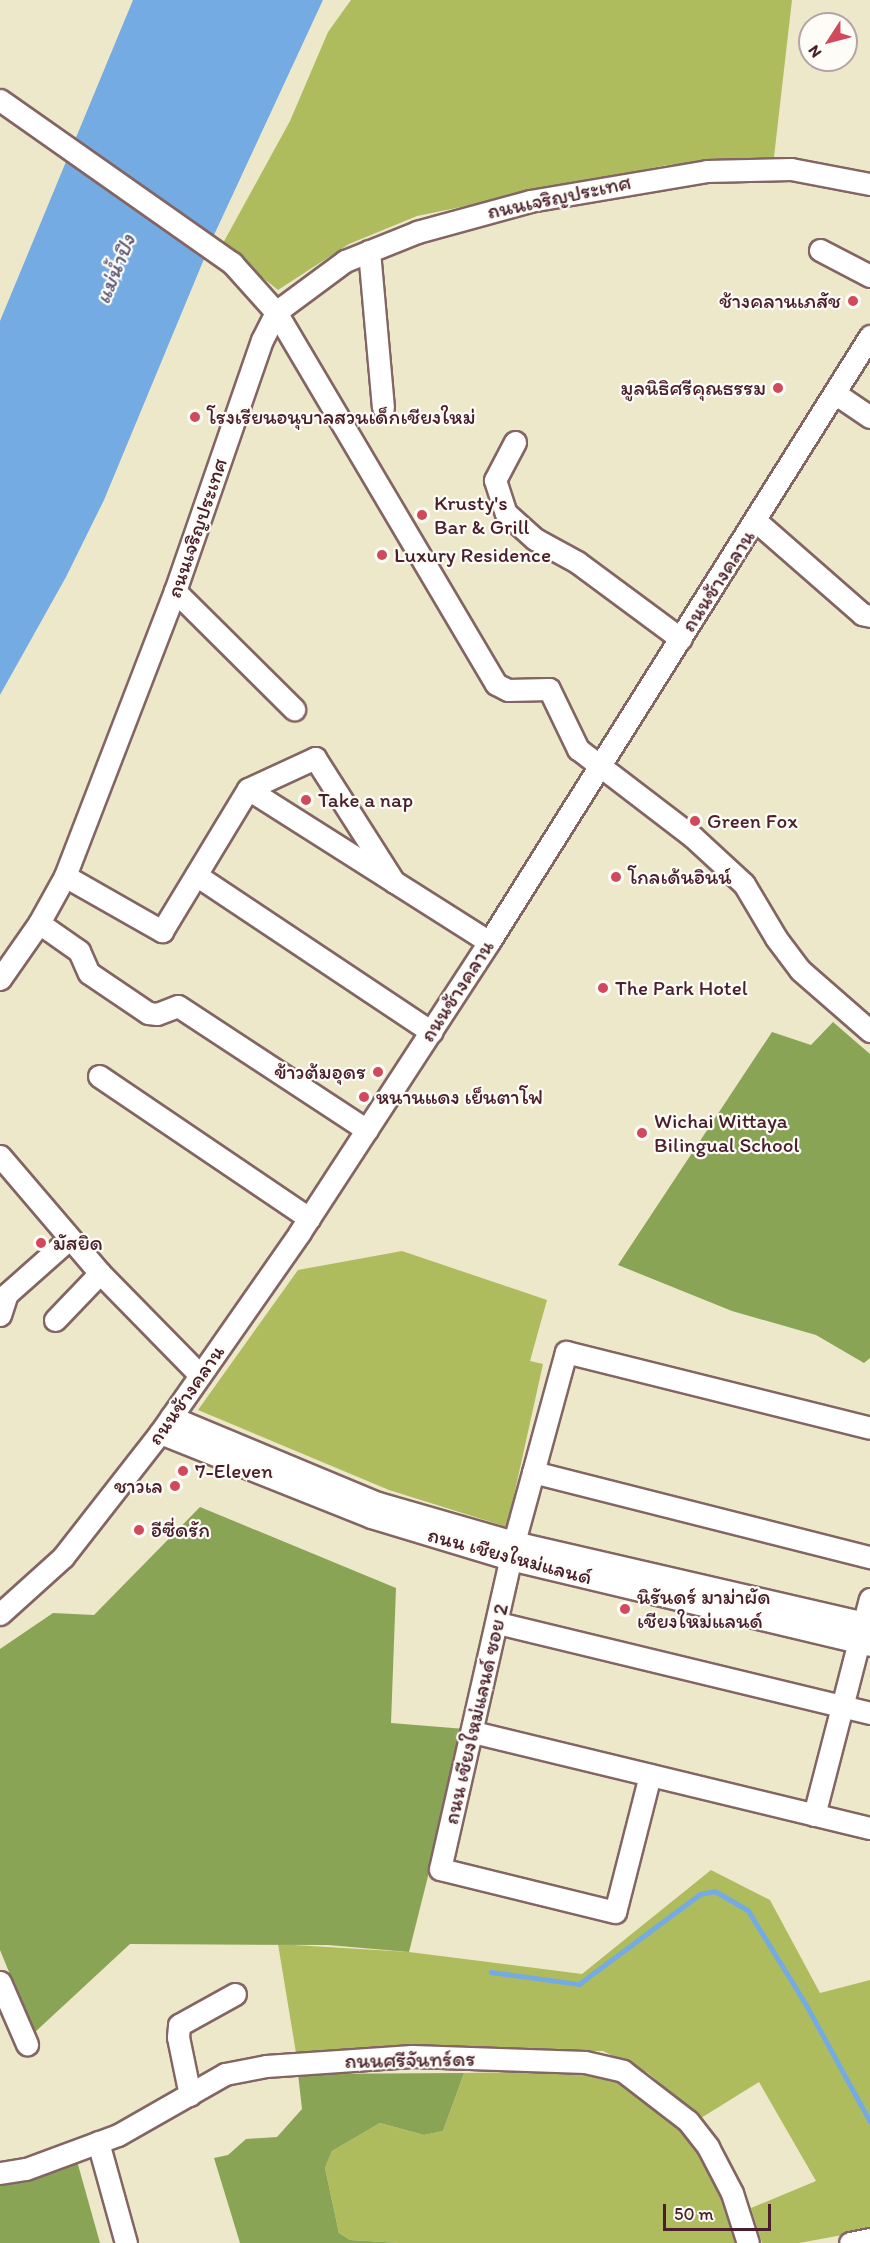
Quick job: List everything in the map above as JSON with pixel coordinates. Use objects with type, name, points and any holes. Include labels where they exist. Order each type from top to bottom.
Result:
[{"type":"street","points":[[1,101],[232,263],[276,312],[496,684],[508,690],[549,689],[571,741],[597,768],[693,837],[744,884],[776,938],[801,970],[870,1031]]},
{"type":"street","name":"ถนนเจริญประเทศ","points":[[0,979],[39,923],[65,876],[175,591],[262,340],[276,312],[309,285],[369,251],[417,232],[501,209],[657,177],[707,171],[791,169],[870,184]]},
{"type":"street","points":[[820,250],[870,276]]},
{"type":"street","points":[[369,251],[383,407]]},
{"type":"street","name":"ถนนช้างคลาน","points":[[0,1614],[63,1557],[165,1425],[309,1218],[489,942],[597,768],[757,522],[870,336]]},
{"type":"street","points":[[836,394],[870,417]]},
{"type":"street","points":[[515,442],[495,480],[506,513],[535,539],[577,562],[681,639]]},
{"type":"street","points":[[757,522],[862,614],[870,616]]},
{"type":"street","points":[[175,591],[294,709]]},
{"type":"street","points":[[65,876],[162,931],[248,789],[315,758],[394,882]]},
{"type":"street","points":[[248,789],[489,942]]},
{"type":"street","points":[[196,875],[431,1032]]},
{"type":"street","points":[[39,923],[79,951],[89,973],[148,1013],[157,1014],[178,1006],[367,1130]]},
{"type":"street","points":[[99,1076],[309,1218]]},
{"type":"street","points":[[0,1156],[100,1273],[200,1375]]},
{"type":"street","points":[[0,1316],[7,1294],[70,1238]]},
{"type":"street","points":[[55,1320],[100,1273]]},
{"type":"street","name":"ถนน เชียงใหม่แลนด์ ซอย 2","points":[[650,1775],[615,1912],[440,1869],[498,1623],[512,1551],[566,1352],[870,1428]]},
{"type":"street","name":"ถนน เชียงใหม่แลนด์","points":[[165,1425],[371,1517],[866,1633]]},
{"type":"street","points":[[533,1472],[870,1557]]},
{"type":"street","points":[[814,1815],[842,1706],[866,1633],[870,1599]]},
{"type":"street","points":[[498,1623],[870,1713]]},
{"type":"street","points":[[472,1732],[870,1828]]},
{"type":"street","points":[[0,1982],[27,2044]]},
{"type":"street","points":[[190,2095],[178,2037],[179,2025],[235,1994]]},
{"type":"street","name":"ถนนศรีจันทร์ดร","points":[[0,2173],[26,2169],[118,2135],[225,2074],[266,2066],[412,2056],[585,2062],[623,2071],[688,2121],[708,2147],[732,2193],[748,2243]]},
{"type":"street","points":[[98,2142],[126,2243]]},
{"type":"street","points":[[850,2243],[870,2239]]},
{"type":"green space","points":[[351,0],[792,0],[774,157],[667,165],[417,216],[349,244],[278,290],[222,245],[290,121],[328,32]]},
{"type":"green space","points":[[833,1022],[870,1054],[870,1358],[864,1363],[816,1335],[732,1311],[618,1265],[772,1032],[811,1045]]},
{"type":"green space","points":[[402,1251],[547,1300],[530,1361],[543,1364],[507,1527],[389,1490],[198,1410],[298,1270]]},
{"type":"green space","points":[[200,1507],[396,1588],[391,1723],[465,1729],[409,1952],[328,1945],[130,1944],[34,2033],[0,1950],[0,1649],[53,1613],[94,1615]]},
{"type":"green space","points":[[711,1870],[770,1900],[820,1993],[870,1980],[870,2230],[799,2243],[762,2243],[751,2208],[816,2181],[759,2082],[701,2118],[648,2073],[603,2051],[296,2053],[278,1944],[409,1952],[582,1974]]},
{"type":"green space","points":[[580,2071],[628,2084],[702,2150],[739,2243],[400,2243],[350,2240],[339,2233],[325,2168],[332,2151],[380,2123],[424,2135],[443,2131],[464,2073]]},
{"type":"green space","points":[[464,2073],[443,2131],[424,2135],[380,2123],[332,2151],[325,2168],[339,2233],[350,2240],[400,2243],[240,2243],[214,2158],[228,2155],[246,2139],[277,2137],[302,2109],[298,2074]]},
{"type":"green space","points":[[77,2161],[100,2243],[0,2243],[0,2181]]},
{"type":"water","name":"แม่น้ำปิง","points":[[133,0],[323,0],[214,235],[104,500],[66,577],[0,695],[0,321]]},
{"type":"waterway","points":[[491,1972],[579,1984],[700,1894],[715,1891],[748,1910],[807,2006],[870,2121]]},
{"type":"place","name":"ช้างคลานเภสัช","points":[[853,301]]},
{"type":"place","name":"มูลนิธิศรีคุณธรรม","points":[[778,388]]},
{"type":"place","name":"โรงเรียนอนุบาลสวนเด็กเชียงใหม่","points":[[195,417]]},
{"type":"place","name":"Krusty's Bar & Grill","points":[[422,515]]},
{"type":"place","name":"Luxury Residence","points":[[382,555]]},
{"type":"place","name":"Take a nap","points":[[306,800]]},
{"type":"place","name":"Green Fox","points":[[695,821]]},
{"type":"place","name":"โกลเด้นอินน์","points":[[616,877]]},
{"type":"place","name":"The Park Hotel","points":[[603,988]]},
{"type":"place","name":"ข้าวต้มอุดร","points":[[378,1072]]},
{"type":"place","name":"หนานแดง เย็นตาโฟ","points":[[364,1097]]},
{"type":"place","name":"Wichai Wittaya Bilingual School","points":[[642,1133]]},
{"type":"place","name":"มัสยิด","points":[[41,1243]]},
{"type":"place","name":"7-Eleven","points":[[183,1471]]},
{"type":"place","name":"ชาวเล","points":[[175,1486]]},
{"type":"place","name":"อีซี่ดรัก","points":[[139,1530]]},
{"type":"place","name":"นิรันดร์ มาม่าผัด เชียงใหม่แลนด์","points":[[625,1609]]}]
